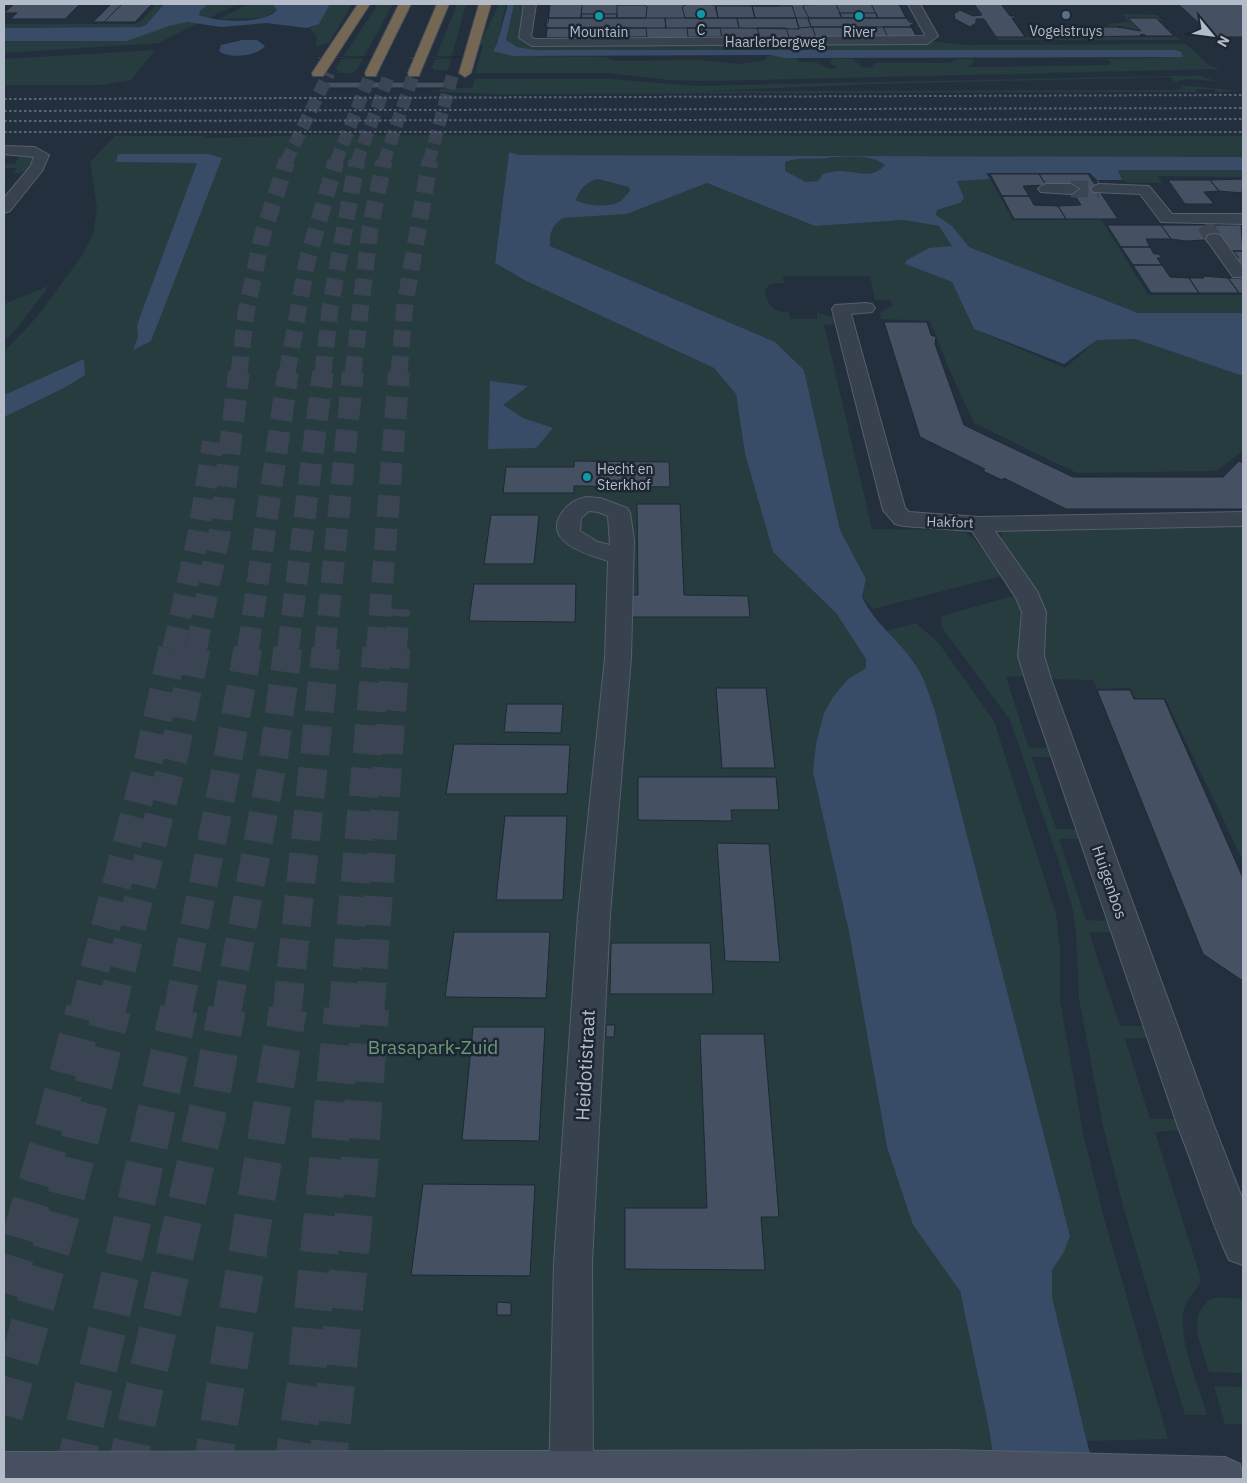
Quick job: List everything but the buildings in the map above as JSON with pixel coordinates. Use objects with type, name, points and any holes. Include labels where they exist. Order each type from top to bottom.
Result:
[{"type":"highway","points":[[364,4],[324,73],[374,4]]},
{"type":"highway","points":[[371,73],[405,4]]},
{"type":"highway","points":[[414,73],[443,4]]},
{"type":"highway","points":[[472,4],[459,73],[485,4]]},
{"type":"street","name":"Haarlerbergweg","points":[[530,4],[525,38],[541,43],[927,40],[932,36],[914,4]]},
{"type":"street","points":[[4,150],[35,151],[42,155],[34,172],[10,193],[4,208]]},
{"type":"street","points":[[13,176],[34,172]]},
{"type":"street","points":[[1046,189],[1071,189]]},
{"type":"street","points":[[1099,189],[1144,190],[1167,218],[1206,228],[1243,219]]},
{"type":"street","points":[[1206,228],[1240,273]]},
{"type":"street","name":"Hakfort","points":[[866,308],[841,309],[894,510],[903,520],[979,524],[1243,518]]},
{"type":"street","name":"Huigenbos","points":[[979,524],[1028,597],[1034,612],[1031,656],[1039,682],[1196,1128],[1214,1167],[1234,1228],[1243,1246]]},
{"type":"street","name":"Heidotistraat","points":[[571,1476],[573,1264],[594,915],[618,658],[620,557]]},
{"type":"street","points":[[4,1474],[571,1476],[947,1472],[1225,1479]]},
{"type":"green space","points":[[157,4],[164,4],[146,25],[137,27],[4,28],[4,24],[135,24],[140,22]]},
{"type":"green space","points":[[208,4],[238,4],[209,18],[199,15],[199,12]]},
{"type":"green space","points":[[248,4],[272,4],[277,10],[263,18],[219,19]]},
{"type":"green space","points":[[330,4],[352,4],[329,43],[316,46],[317,38],[310,28],[319,24]]},
{"type":"green space","points":[[378,4],[393,4],[357,69],[353,73],[336,73],[338,70],[335,69]]},
{"type":"green space","points":[[457,4],[466,4],[448,70],[434,70],[432,67]]},
{"type":"green space","points":[[499,4],[506,4],[497,44],[493,51],[512,56],[606,57],[613,61],[699,60],[740,64],[766,60],[767,56],[770,56],[795,58],[800,62],[815,62],[831,69],[837,67],[829,62],[834,58],[853,59],[862,67],[874,68],[872,65],[877,63],[948,63],[959,59],[973,59],[974,62],[967,67],[981,67],[1109,65],[1111,62],[1106,59],[1183,57],[1175,50],[536,50],[517,47],[506,40],[514,4],[526,4],[520,36],[525,42],[931,41],[963,45],[1186,44],[1210,66],[1221,69],[707,81],[670,80],[609,73],[475,73],[483,45],[480,44]]},
{"type":"green space","points":[[1122,14],[1157,15],[1164,22],[1155,18],[1129,18],[1141,31],[1109,27],[1107,24],[1129,22]]},
{"type":"green space","points":[[186,22],[198,23],[159,43],[4,53],[4,41],[127,41],[165,27]]},
{"type":"green space","points":[[1173,34],[1181,40],[999,40],[996,37],[1174,37]]},
{"type":"green space","points":[[155,50],[131,80],[101,85],[4,85],[4,59]]},
{"type":"green space","points":[[1201,76],[1215,81],[1187,79],[1175,82],[1171,77],[874,84],[703,91],[1177,90],[1184,88],[1180,85],[1240,91],[1217,92],[1214,89],[1195,90],[1197,92],[495,94],[439,92],[440,88],[472,88],[475,79],[611,79],[696,86]]},
{"type":"green space","name":"Brasapark-Zuid","points":[[315,135],[1243,136],[1243,157],[519,155],[509,152],[495,263],[526,281],[714,368],[736,394],[745,454],[773,552],[836,613],[866,659],[866,668],[848,679],[813,772],[849,932],[887,1147],[913,1225],[960,1291],[988,1423],[997,1479],[4,1479],[4,417],[17,410],[84,360],[4,395],[4,352],[36,318],[81,257],[93,235],[97,208],[90,162],[115,136],[204,136],[204,138]]},
{"type":"green space","points":[[4,152],[18,152],[32,156],[34,160],[28,171],[14,174],[16,168],[4,168],[4,164],[14,164],[20,157],[4,156]]},
{"type":"green space","points":[[832,157],[867,158],[879,161],[885,165],[872,174],[866,175],[844,171],[810,183],[785,171],[785,162],[791,160]]},
{"type":"green space","points":[[1118,170],[1243,170],[1243,177],[1158,176],[1162,183],[1131,183],[1122,180]]},
{"type":"green space","points":[[598,179],[629,187],[630,191],[621,201],[611,205],[592,205],[576,200],[584,186]]},
{"type":"green space","points":[[990,179],[1013,220],[1101,219],[1148,295],[1243,295],[1243,313],[1138,313],[969,247],[952,226],[936,215],[937,210],[960,203],[956,180]]},
{"type":"green space","points":[[707,183],[815,226],[904,220],[939,226],[953,246],[905,264],[952,282],[974,329],[1065,368],[1097,340],[1135,339],[1243,376],[1243,450],[1217,471],[1077,473],[974,423],[949,369],[930,321],[881,319],[880,313],[893,305],[890,300],[875,300],[870,276],[783,276],[784,283],[771,284],[765,289],[767,299],[774,309],[789,312],[790,319],[817,319],[817,312],[836,319],[838,324],[824,325],[872,529],[962,530],[975,540],[1001,576],[873,609],[862,597],[866,579],[840,530],[804,370],[775,342],[550,246],[552,230],[563,218],[627,214]]},
{"type":"green space","points":[[49,286],[14,332],[4,341],[4,304]]},
{"type":"green space","points":[[1013,526],[1243,526],[1243,861],[1165,698],[1135,698],[1130,688],[1097,689],[1093,680],[1049,679],[1042,656],[1046,628],[1044,611],[1038,590],[1026,579],[1001,542],[1002,532]]},
{"type":"green space","points":[[1013,596],[1023,610],[1026,676],[1006,677],[1029,748],[1049,748],[1052,757],[1032,757],[1056,829],[1077,829],[1080,839],[1059,839],[1086,920],[1108,921],[1113,932],[1089,932],[1120,1026],[1144,1026],[1149,1038],[1125,1039],[1150,1119],[1176,1119],[1180,1130],[1155,1132],[1201,1279],[1184,1309],[1183,1321],[1186,1348],[1207,1415],[1185,1415],[1125,1213],[1103,1126],[1079,999],[1076,931],[1073,911],[1058,859],[1010,720],[941,626],[942,616]]},
{"type":"green space","points":[[916,623],[938,642],[994,721],[1056,914],[1060,948],[1060,1000],[1083,1133],[1104,1218],[1168,1439],[1087,1441],[1052,1297],[1052,1270],[1064,1252],[1070,1236],[935,711],[915,663],[885,631]]},
{"type":"green space","points":[[1219,1297],[1243,1299],[1243,1373],[1209,1372],[1198,1337],[1198,1314],[1208,1300]]},
{"type":"green space","points":[[1214,1386],[1243,1387],[1243,1424],[1225,1424]]},
{"type":"water","points":[[164,4],[208,4],[200,11],[199,15],[240,21],[270,15],[277,10],[272,4],[330,4],[319,24],[307,28],[266,23],[221,27],[187,22],[169,26],[127,41],[4,41],[4,28],[140,27],[146,25]]},
{"type":"water","points":[[508,4],[514,4],[506,40],[517,47],[536,50],[1175,50],[1181,52],[1183,57],[784,58],[770,55],[512,56],[493,51],[497,44]]},
{"type":"water","points":[[242,40],[257,40],[265,46],[256,53],[243,56],[224,54],[219,51],[221,45]]},
{"type":"water","points":[[509,152],[519,155],[1243,157],[1243,170],[1118,170],[1122,180],[1097,180],[1090,173],[986,173],[990,179],[957,181],[964,198],[960,203],[937,210],[936,215],[952,226],[969,247],[1138,313],[1243,313],[1243,376],[1135,339],[1097,340],[1064,364],[974,329],[952,282],[905,264],[907,260],[929,248],[952,246],[939,226],[904,220],[815,226],[707,183],[627,214],[563,218],[554,227],[550,237],[550,246],[775,342],[804,370],[840,530],[866,579],[862,597],[880,624],[909,655],[918,669],[935,711],[1070,1236],[1064,1252],[1052,1270],[1052,1297],[1096,1479],[997,1479],[988,1423],[960,1291],[913,1225],[887,1147],[849,932],[813,772],[816,744],[824,713],[833,697],[848,679],[866,668],[866,659],[836,613],[773,552],[745,454],[736,394],[714,368],[526,281],[495,263]],"holes":[[[832,157],[867,158],[879,161],[885,165],[874,173],[863,174],[835,171],[823,174],[818,181],[806,182],[785,171],[785,162],[791,160]],[[598,179],[629,187],[630,191],[621,201],[611,205],[592,205],[576,200],[584,186]]]},
{"type":"water","points":[[118,154],[208,154],[222,158],[151,341],[133,350],[138,337],[137,325],[197,163],[116,162]]},
{"type":"water","points":[[84,359],[85,375],[64,388],[4,417],[4,395]]},
{"type":"water","points":[[490,381],[528,386],[503,405],[523,418],[553,428],[536,448],[488,449]]},
{"type":"tunnel","points":[[286,162],[329,73]]},
{"type":"tunnel","points":[[336,162],[371,73]]},
{"type":"tunnel","points":[[357,162],[390,73]]},
{"type":"tunnel","points":[[384,162],[414,73]]},
{"type":"tunnel","points":[[429,162],[453,73]]},
{"type":"tunnel","points":[[239,373],[246,313],[262,237],[287,161]]},
{"type":"tunnel","points":[[287,373],[307,262],[336,161]]},
{"type":"tunnel","points":[[323,373],[330,308],[357,161]]},
{"type":"tunnel","points":[[353,373],[370,228],[384,161]]},
{"type":"tunnel","points":[[399,373],[405,304],[430,161]]},
{"type":"tunnel","points":[[1071,189],[1099,189]]},
{"type":"tunnel","points":[[1205,225],[1214,239]]},
{"type":"tunnel","points":[[196,649],[220,531],[239,372]]},
{"type":"tunnel","points":[[248,649],[288,372]]},
{"type":"tunnel","points":[[288,649],[323,372]]},
{"type":"tunnel","points":[[325,649],[353,372]]},
{"type":"tunnel","points":[[377,649],[399,372]]},
{"type":"tunnel","points":[[173,649],[199,532],[213,442]]},
{"type":"tunnel","points":[[396,649],[399,609]]},
{"type":"tunnel","points":[[84,1011],[148,763],[173,648]]},
{"type":"tunnel","points":[[111,1011],[173,759],[196,648]]},
{"type":"tunnel","points":[[178,1011],[248,648]]},
{"type":"tunnel","points":[[227,1011],[273,761],[288,648]]},
{"type":"tunnel","points":[[287,1011],[326,648]]},
{"type":"tunnel","points":[[343,1011],[377,648]]},
{"type":"tunnel","points":[[370,1011],[396,648]]},
{"type":"tunnel","points":[[4,1293],[55,1124],[85,1009]]},
{"type":"tunnel","points":[[4,1415],[65,1200],[112,1009]]},
{"type":"tunnel","points":[[72,1479],[119,1280],[179,1009]]},
{"type":"tunnel","points":[[124,1479],[211,1096],[227,1009]]},
{"type":"tunnel","points":[[210,1479],[288,1009]]},
{"type":"tunnel","points":[[291,1479],[306,1383],[343,1009]]},
{"type":"tunnel","points":[[326,1479],[359,1168],[370,1009]]},
{"type":"railway","points":[[4,99],[1243,95]]},
{"type":"railway","points":[[4,111],[1243,108]]},
{"type":"railway","points":[[4,121],[1243,119]]},
{"type":"railway","points":[[4,132],[1243,132]]},
{"type":"place","name":"C","points":[[701,14]]},
{"type":"place","name":"Vogelstruys","points":[[1066,15]]},
{"type":"place","name":"Mountain","points":[[599,16]]},
{"type":"place","name":"River","points":[[859,16]]},
{"type":"place","name":"Hecht en Sterkhof","points":[[587,477]]}]
